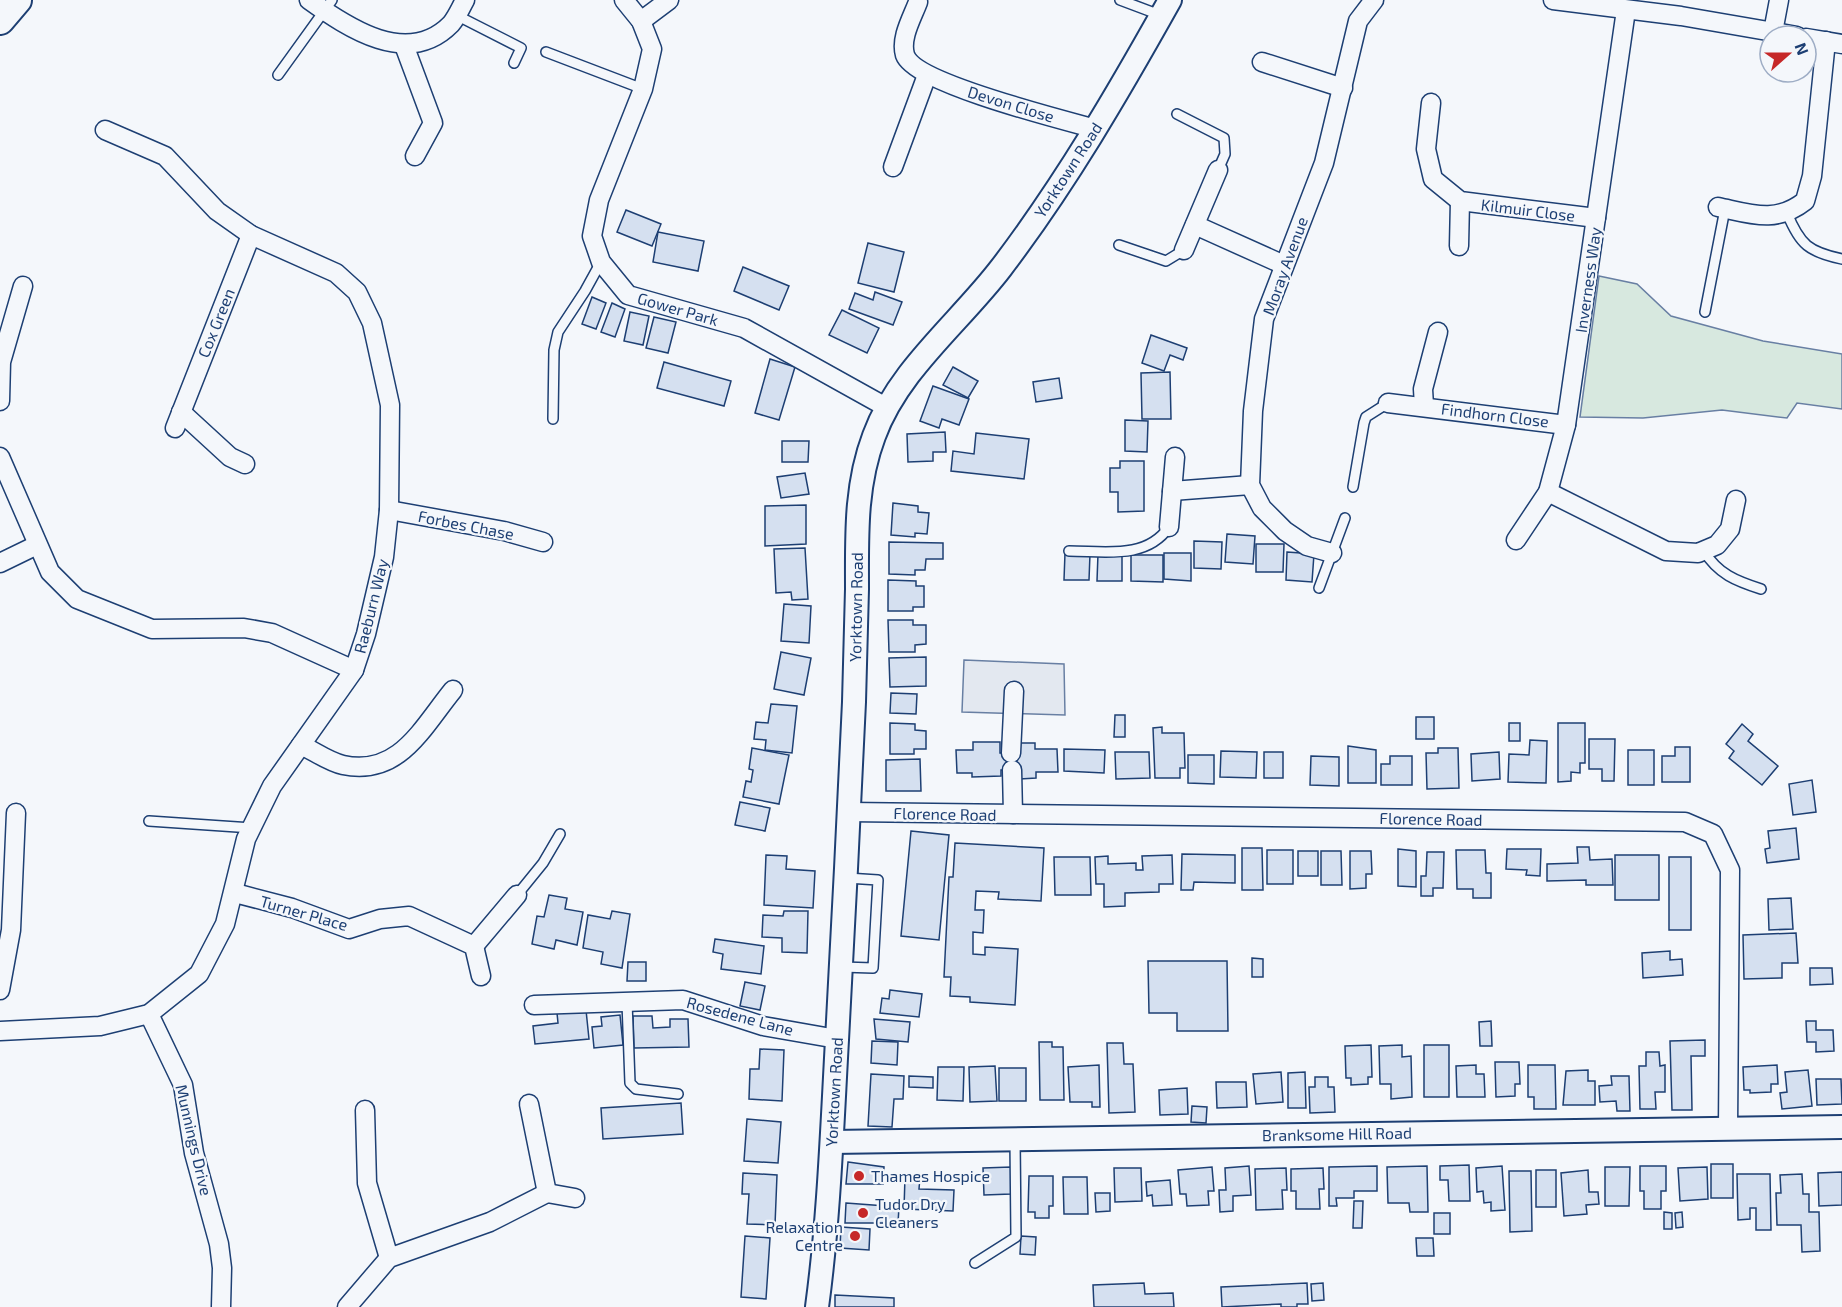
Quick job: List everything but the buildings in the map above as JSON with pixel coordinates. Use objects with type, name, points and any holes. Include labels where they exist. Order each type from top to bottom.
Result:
[{"type":"main road","points":[[0,20],[17,0]]},
{"type":"street","name":"Gower Park","points":[[624,0],[641,21],[652,49],[643,89],[598,200],[592,236],[601,262],[628,295],[744,328],[886,407]]},
{"type":"street","points":[[641,21],[669,0]]},
{"type":"street","name":"Moray Avenue","points":[[1250,485],[1252,411],[1264,319],[1324,163],[1358,21],[1374,0]]},
{"type":"street","points":[[1553,0],[1626,9],[1682,8],[1758,28]]},
{"type":"street","points":[[1774,24],[1779,0]]},
{"type":"street","name":"Devon Close","points":[[918,2],[903,42],[906,57],[927,75],[946,84],[1096,129]]},
{"type":"street","points":[[322,3],[370,37],[404,45],[431,37],[451,24],[461,8]]},
{"type":"street","name":"Yorktown Road","points":[[817,1307],[832,1142],[842,967],[859,491],[873,437],[886,407],[906,379],[999,270],[1049,201],[1096,129],[1165,8]]},
{"type":"street","name":"Inverness Way","points":[[1516,540],[1548,492],[1566,424],[1626,9]]},
{"type":"street","points":[[1721,208],[1769,216],[1787,213],[1804,201],[1809,189],[1834,43],[1818,40]]},
{"type":"street","points":[[404,45],[433,123],[415,156]]},
{"type":"street","points":[[1262,62],[1342,88]]},
{"type":"street","points":[[893,167],[927,75]]},
{"type":"street","name":"Kilmuir Close","points":[[1431,103],[1426,149],[1433,179],[1460,201],[1596,219]]},
{"type":"street","name":"Raeburn Way","points":[[0,1031],[100,1026],[149,1014],[199,974],[225,924],[235,893],[246,839],[272,786],[354,670],[366,634],[384,557],[388,510],[390,405],[372,323],[357,292],[336,273],[251,235],[217,211],[165,156],[105,130]]},
{"type":"street","points":[[1184,250],[1218,170]]},
{"type":"street","name":"Kilmuir Close","points":[[1459,246],[1460,201]]},
{"type":"street","points":[[1195,225],[1284,264]]},
{"type":"street","name":"Cox Green","points":[[245,464],[230,457],[178,420],[251,235]]},
{"type":"street","points":[[0,401],[1,362],[23,286]]},
{"type":"street","name":"Findhorn Close","points":[[1424,406],[1423,389],[1438,332]]},
{"type":"street","name":"Findhorn Close","points":[[1388,403],[1566,424]]},
{"type":"street","points":[[0,457],[50,572],[77,599],[152,629],[244,628],[272,633],[354,670]]},
{"type":"street","points":[[1169,527],[1175,457]]},
{"type":"street","points":[[1172,491],[1250,485],[1262,508],[1285,531],[1307,546],[1332,553]]},
{"type":"street","points":[[1548,492],[1666,551],[1698,553],[1717,546],[1730,529],[1736,500]]},
{"type":"street","name":"Forbes Chase","points":[[388,510],[504,531],[543,542]]},
{"type":"street","points":[[0,563],[37,545]]},
{"type":"street","points":[[301,745],[341,765],[370,768],[398,757],[453,690]]},
{"type":"street","points":[[1013,814],[1014,691]]},
{"type":"street","name":"Florence Road","points":[[848,812],[1685,822],[1713,834],[1730,870],[1728,1129]]},
{"type":"street","points":[[0,990],[11,930],[6,902],[16,813]]},
{"type":"street","name":"Turner Place","points":[[235,893],[292,908],[349,929],[380,919],[409,916],[474,946]]},
{"type":"street","points":[[481,976],[474,946],[517,895]]},
{"type":"street","name":"Rosedene Lane","points":[[534,1005],[683,1000],[764,1026],[837,1039]]},
{"type":"street","name":"Munnings Drive","points":[[149,1014],[183,1085],[194,1153],[219,1244],[222,1268],[221,1307]]},
{"type":"street","points":[[529,1104],[547,1193]]},
{"type":"street","points":[[366,1110],[367,1183],[388,1258]]},
{"type":"street","name":"Branksome Hill Road","points":[[832,1142],[1842,1127]]},
{"type":"street","points":[[347,1307],[388,1258],[490,1222],[547,1193],[575,1198]]},
{"type":"lane","points":[[1120,0],[1165,8]]},
{"type":"lane","points":[[278,75],[322,3]]},
{"type":"lane","points":[[461,8],[521,48],[514,63]]},
{"type":"lane","points":[[546,52],[643,89]]},
{"type":"lane","points":[[1177,114],[1224,138],[1225,154],[1218,170]]},
{"type":"lane","points":[[1704,312],[1721,208]]},
{"type":"lane","points":[[1787,213],[1804,245],[1822,255],[1842,259]]},
{"type":"lane","points":[[1119,245],[1166,261],[1184,250]]},
{"type":"lane","points":[[553,419],[554,350],[558,332],[601,262]]},
{"type":"lane","points":[[1353,487],[1366,417],[1388,403]]},
{"type":"lane","points":[[1319,588],[1345,518]]},
{"type":"lane","points":[[1069,551],[1125,552],[1146,548],[1161,538],[1169,527]]},
{"type":"lane","points":[[1704,551],[1713,566],[1726,576],[1761,589]]},
{"type":"lane","points":[[149,821],[252,828]]},
{"type":"lane","points":[[517,895],[543,863],[561,834]]},
{"type":"lane","points":[[842,967],[873,968],[878,880],[846,878]]},
{"type":"lane","points":[[627,1002],[630,1083],[636,1089],[678,1094]]},
{"type":"lane","points":[[975,1263],[1016,1237],[1015,1140]]},
{"type":"shaded area","points":[[1599,276],[1637,284],[1671,316],[1763,341],[1842,354],[1842,409],[1797,403],[1787,418],[1722,410],[1643,418],[1580,417]]},
{"type":"shaded area","points":[[964,660],[1064,664],[1065,715],[962,712]]},
{"type":"place","name":"Thames Hospice","points":[[859,1176]]},
{"type":"place","name":"Tudor Dry Cleaners","points":[[863,1213]]},
{"type":"place","name":"Relaxation Centre","points":[[855,1236]]}]
